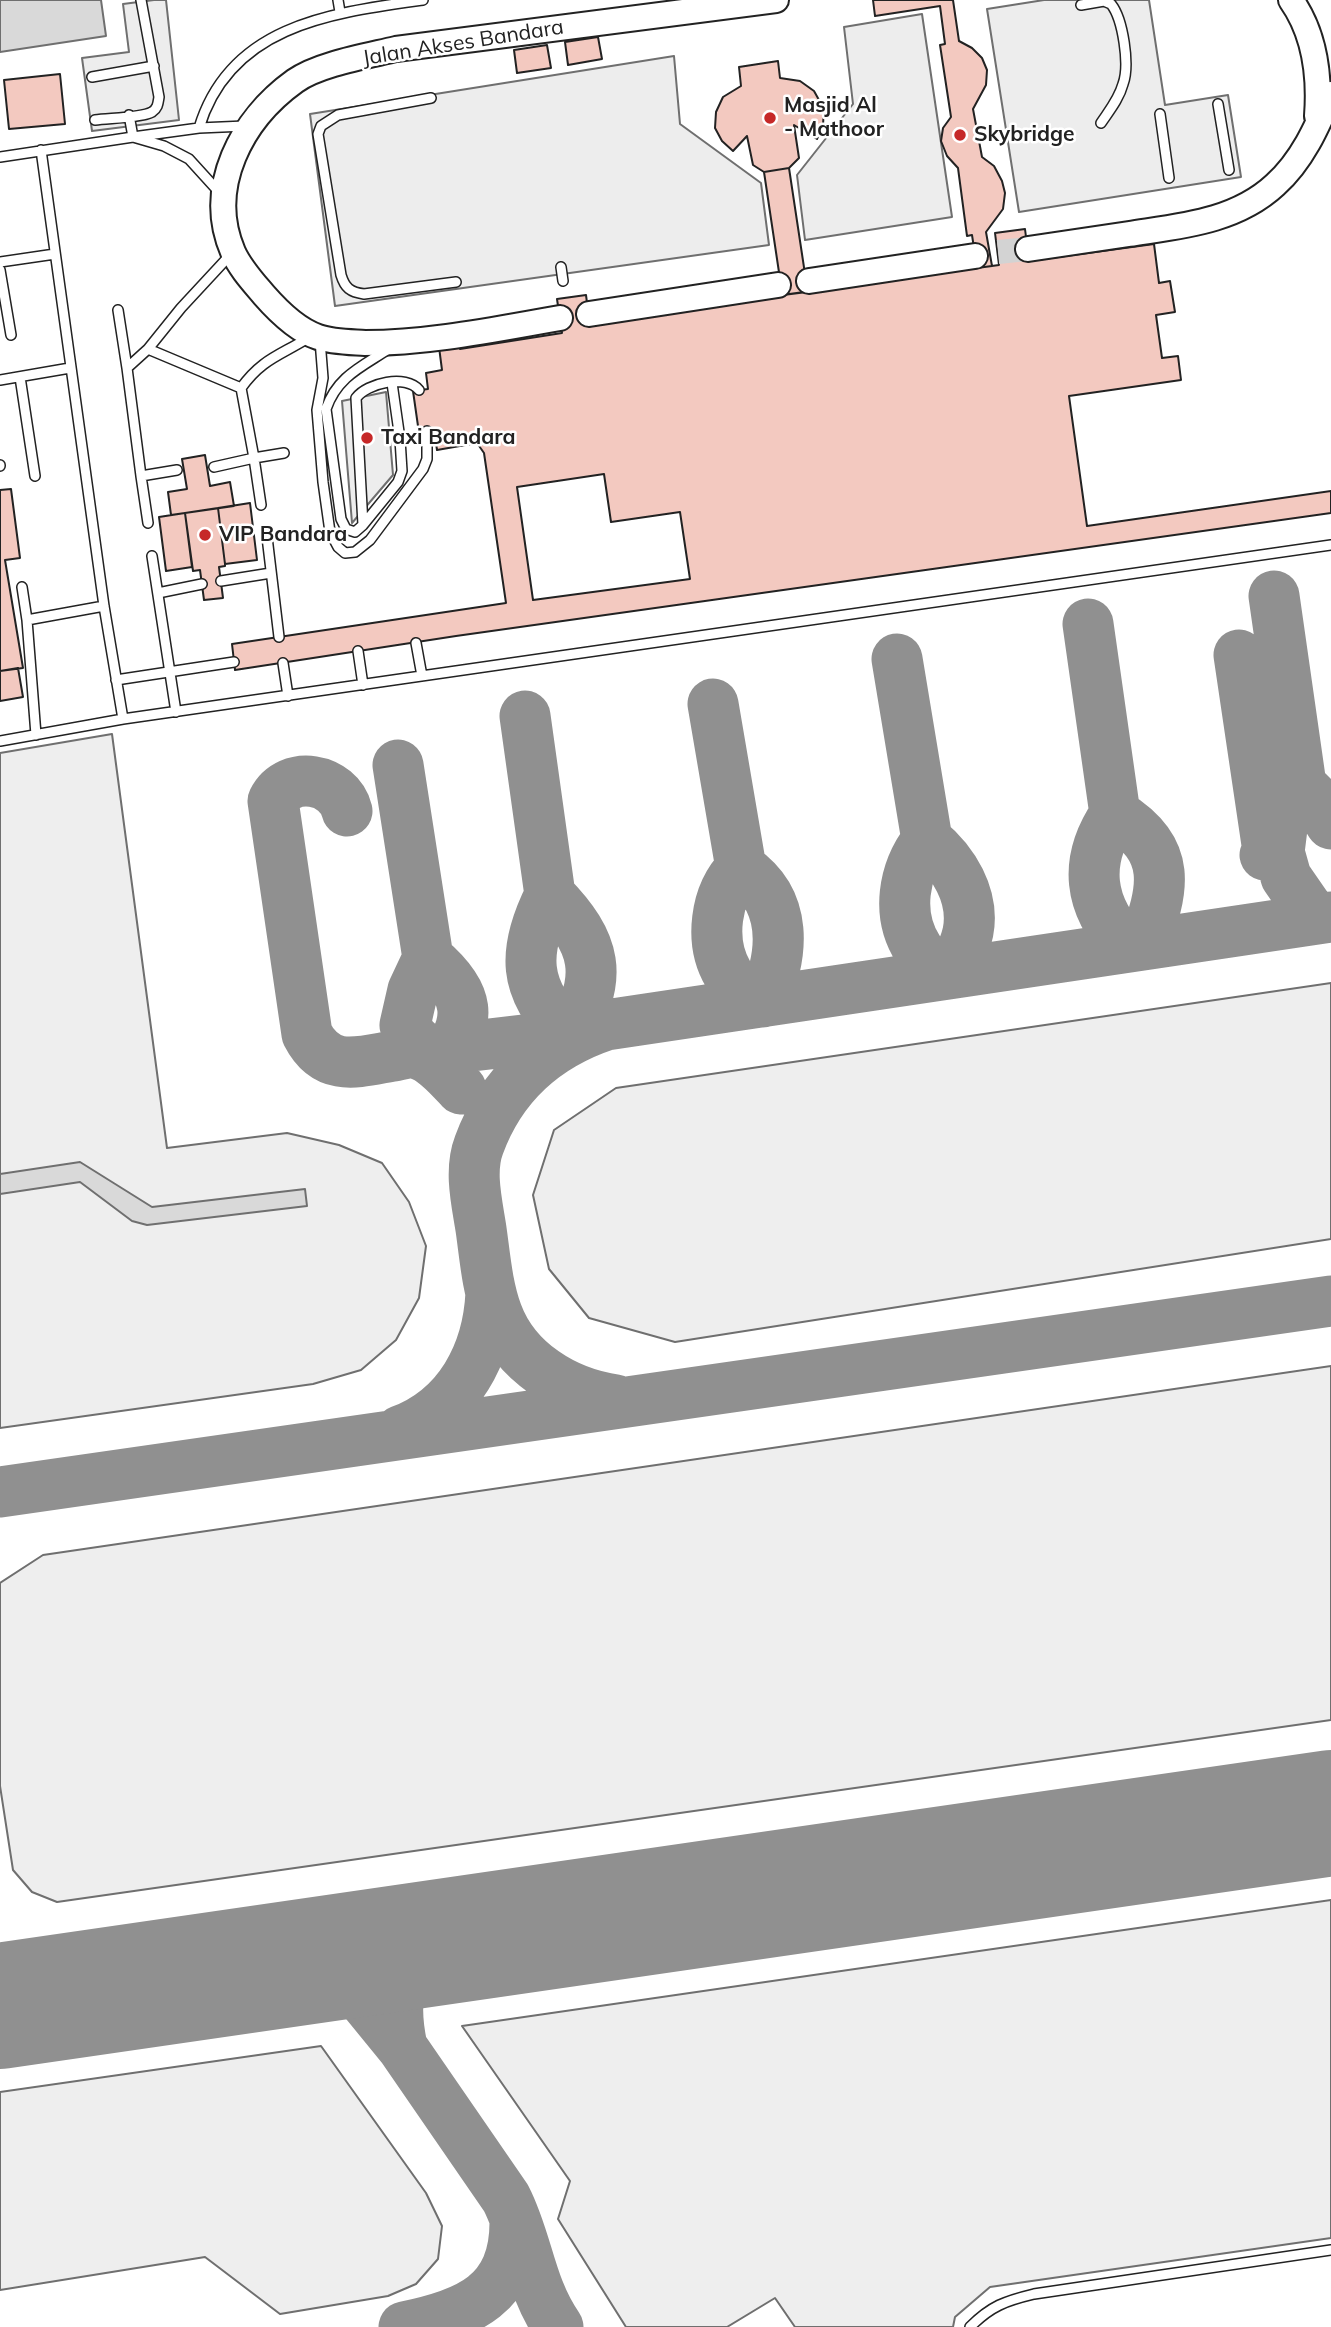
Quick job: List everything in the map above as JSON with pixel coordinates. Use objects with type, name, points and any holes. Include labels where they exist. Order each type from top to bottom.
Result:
[{"type":"street","points":[[1291,0],[1304,23],[1315,60],[1319,94],[1316,128]]},
{"type":"street","name":"Jalan Akses Bandara","points":[[560,318],[398,343],[353,342],[316,337],[292,322],[274,306],[250,280],[233,252],[226,226],[224,198],[228,171],[249,125],[268,104],[298,79],[336,64],[396,49],[761,1]]},
{"type":"street","points":[[1028,249],[1196,224],[1238,210],[1275,186],[1298,160],[1331,94]]},
{"type":"street","points":[[809,281],[988,254]]},
{"type":"street","points":[[589,314],[778,285]]},
{"type":"lane","points":[[338,0],[340,12]]},
{"type":"lane","points":[[199,128],[215,89],[242,58],[278,33],[340,12],[423,0]]},
{"type":"lane","points":[[95,120],[153,111],[158,106],[154,66],[141,1]]},
{"type":"lane","points":[[1082,5],[1104,1],[1111,4],[1119,22],[1126,61],[1124,83],[1101,123]]},
{"type":"lane","points":[[92,77],[154,66]]},
{"type":"lane","points":[[431,98],[338,116],[321,127],[318,134],[345,286],[352,292],[364,294],[456,282]]},
{"type":"lane","points":[[1218,104],[1229,170]]},
{"type":"lane","points":[[1160,114],[1169,178]]},
{"type":"lane","points":[[129,116],[133,137]]},
{"type":"lane","points":[[0,154],[199,128],[249,125]]},
{"type":"lane","points":[[133,137],[164,146],[189,159],[224,198]]},
{"type":"lane","points":[[41,150],[104,606],[123,719]]},
{"type":"lane","points":[[127,368],[148,349],[181,307],[233,252]]},
{"type":"lane","points":[[0,262],[55,254]]},
{"type":"lane","points":[[561,267],[563,281]]},
{"type":"lane","points":[[0,270],[11,335]]},
{"type":"lane","points":[[118,310],[148,523]]},
{"type":"lane","points":[[261,505],[241,388],[253,371],[265,361],[316,337],[323,378],[317,410],[323,482],[333,541],[345,553],[355,552],[370,540],[423,469],[427,459],[428,431]]},
{"type":"lane","points":[[392,383],[402,471],[398,482],[355,532],[346,529],[341,519],[326,408],[340,381],[398,343]]},
{"type":"lane","points":[[148,349],[241,388]]},
{"type":"lane","points":[[0,380],[70,368]]},
{"type":"lane","points":[[20,377],[35,476]]},
{"type":"lane","points":[[363,525],[356,398],[365,390],[392,383],[405,382],[419,390]]},
{"type":"lane","points":[[214,467],[284,453]]},
{"type":"lane","points":[[141,476],[177,470]]},
{"type":"lane","points":[[267,537],[279,637]]},
{"type":"lane","points":[[0,741],[123,719],[1331,545]]},
{"type":"lane","points":[[152,556],[176,712]]},
{"type":"lane","points":[[221,581],[271,573]]},
{"type":"lane","points":[[158,593],[202,584]]},
{"type":"lane","points":[[22,587],[36,735]]},
{"type":"lane","points":[[27,620],[104,606]]},
{"type":"lane","points":[[415,643],[422,676]]},
{"type":"lane","points":[[358,651],[363,685]]},
{"type":"lane","points":[[116,680],[234,662]]},
{"type":"lane","points":[[283,663],[288,696]]},
{"type":"lane","points":[[970,2327],[986,2311],[1013,2299],[1034,2294],[1331,2250]]},
{"type":"shaded area","points":[[0,0],[101,0],[106,36],[0,52]]},
{"type":"shaded area","points":[[166,0],[179,120],[92,131],[82,58],[129,52],[123,4]]},
{"type":"shaded area","points":[[1044,0],[1149,0],[1165,105],[1228,95],[1241,177],[1019,212],[987,9]]},
{"type":"shaded area","points":[[922,14],[952,217],[805,240],[797,175],[853,104],[844,27]]},
{"type":"shaded area","points":[[674,56],[680,124],[761,183],[769,245],[335,306],[310,114]]},
{"type":"shaded area","name":"Taxi Bandara","points":[[386,392],[393,475],[352,523],[342,401]]},
{"type":"shaded area","points":[[112,734],[167,1148],[287,1133],[339,1145],[382,1163],[409,1202],[426,1246],[419,1298],[396,1340],[361,1370],[313,1384],[0,1428],[0,753]]},
{"type":"shaded area","points":[[1331,983],[1331,1239],[675,1342],[589,1318],[549,1269],[533,1195],[554,1130],[616,1088]]},
{"type":"shaded area","points":[[80,1162],[152,1207],[305,1189],[307,1206],[147,1225],[132,1221],[80,1182],[0,1194],[0,1174]]},
{"type":"shaded area","points":[[1331,1366],[1331,1720],[57,1902],[32,1892],[13,1870],[0,1786],[0,1583],[43,1555]]},
{"type":"shaded area","points":[[1331,1900],[1331,2238],[990,2287],[955,2317],[953,2327],[795,2327],[775,2298],[727,2327],[626,2327],[558,2219],[570,2181],[462,2026]]},
{"type":"shaded area","points":[[321,2046],[426,2193],[442,2226],[438,2259],[416,2284],[388,2296],[280,2314],[205,2257],[0,2290],[0,2092]]},
{"type":"building","name":"Skybridge","points":[[873,0],[953,0],[959,41],[982,58],[987,70],[986,85],[973,109],[982,157],[994,166],[1005,193],[1003,209],[986,232],[992,266],[977,268],[972,235],[967,236],[958,168],[947,156],[941,141],[943,128],[951,117],[940,45],[945,44],[940,6],[875,16]]},
{"type":"building","points":[[598,37],[602,59],[568,65],[565,42]]},
{"type":"building","points":[[547,45],[551,68],[517,73],[514,50]]},
{"type":"building","name":"Masjid Al - Mathoor","points":[[778,61],[780,78],[800,81],[814,91],[824,109],[823,125],[817,139],[794,125],[799,158],[789,168],[764,172],[753,165],[747,136],[733,151],[722,141],[715,128],[716,112],[723,97],[741,86],[739,67]]},
{"type":"building","points":[[60,74],[65,124],[9,129],[4,80]]},
{"type":"building","points":[[789,168],[805,274],[815,291],[775,296],[780,279],[764,172]]},
{"type":"building","points":[[1025,229],[1029,261],[1154,244],[1159,283],[1170,281],[1175,312],[1156,315],[1162,358],[1178,356],[1181,380],[1069,396],[1087,526],[1331,491],[1331,513],[456,636],[235,670],[232,644],[506,603],[484,453],[477,443],[437,450],[434,430],[419,433],[413,391],[428,389],[426,373],[442,370],[439,347],[459,344],[460,349],[562,333],[557,299],[586,295],[590,326],[775,296],[999,265],[995,233]],"holes":[[[604,474],[611,522],[680,512],[690,579],[533,600],[517,487]]]},
{"type":"building","points":[[205,455],[210,486],[230,482],[234,506],[171,515],[168,492],[187,489],[182,459]]},
{"type":"building","points":[[11,489],[20,558],[5,560],[23,668],[0,671],[0,490]]},
{"type":"building","name":"VIP Bandara","points":[[250,503],[257,560],[225,564],[218,508]]},
{"type":"building","name":"VIP Bandara","points":[[218,508],[225,564],[219,567],[223,598],[204,600],[200,570],[193,571],[185,513]]},
{"type":"building","name":"VIP Bandara","points":[[185,513],[192,567],[166,571],[159,517]]},
{"type":"building","points":[[18,668],[23,697],[0,701],[0,671]]},
{"type":"taxiway","points":[[1274,596],[1301,785],[1283,820],[1279,852],[1286,877],[1315,919]]},
{"type":"taxiway","points":[[1088,624],[1115,814],[1098,849],[1094,883],[1105,916],[1128,947]]},
{"type":"taxiway","points":[[1239,655],[1268,851],[1265,855]]},
{"type":"taxiway","points":[[897,659],[927,840],[912,865],[905,893],[905,908],[911,936],[938,975]]},
{"type":"taxiway","points":[[713,704],[741,868],[725,891],[720,905],[718,948],[728,974],[753,1003]]},
{"type":"taxiway","points":[[525,716],[550,895],[577,929],[586,945],[590,961],[588,996],[569,1035],[542,1002],[531,969],[535,934],[550,895]]},
{"type":"taxiway","points":[[398,765],[428,958],[413,990],[405,1025],[413,1038],[447,1069]]},
{"type":"taxiway","points":[[347,811],[334,791],[313,782],[290,784],[280,791],[273,801],[307,1034],[324,1055],[344,1062],[368,1061],[409,1053],[421,1055],[440,1068],[461,1089]]},
{"type":"taxiway","points":[[1301,785],[1316,800],[1331,824]]},
{"type":"taxiway","points":[[1115,814],[1147,842],[1159,872],[1156,906],[1143,945]]},
{"type":"taxiway","points":[[927,840],[945,858],[960,880],[968,905],[968,932],[953,973]]},
{"type":"taxiway","points":[[741,868],[757,881],[768,896],[778,929],[775,965],[763,1002]]},
{"type":"taxiway","points":[[616,1400],[578,1390],[544,1372],[529,1360],[505,1331],[489,1282],[475,1187],[476,1155],[488,1123],[500,1104],[513,1086],[545,1056],[584,1033],[606,1025],[1331,917]]},
{"type":"taxiway","points":[[428,958],[452,983],[463,1008],[459,1033],[441,1063]]},
{"type":"taxiway","points":[[413,1053],[574,1034]]},
{"type":"taxiway","points":[[400,1431],[439,1409],[466,1377],[484,1337],[491,1293]]},
{"type":"taxiway","points":[[0,1492],[1331,1301]]},
{"type":"taxiway","points":[[402,2047],[398,2020],[399,1994],[408,1970],[429,1953],[471,1938]]},
{"type":"taxiway","points":[[274,1966],[325,1972],[337,1978],[362,1998],[402,2047],[506,2198],[541,2295],[558,2327]]},
{"type":"taxiway","points":[[0,1973],[27,1991],[62,1997]]},
{"type":"taxiway","points":[[404,2327],[448,2315],[484,2297],[507,2267],[513,2246],[515,2220]]},
{"type":"runway","points":[[0,2006],[1331,1813]]},
{"type":"tunnel","points":[[998,252],[1028,249]]},
{"type":"place","name":"Masjid Al - Mathoor","points":[[770,118]]},
{"type":"place","name":"Skybridge","points":[[960,135]]},
{"type":"place","name":"Taxi Bandara","points":[[367,438]]},
{"type":"place","name":"VIP Bandara","points":[[205,535]]}]
